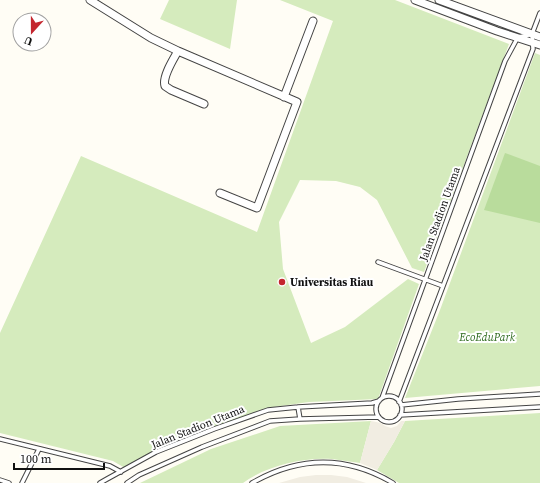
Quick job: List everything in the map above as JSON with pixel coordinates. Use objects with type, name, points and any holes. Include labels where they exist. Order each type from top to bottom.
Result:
[{"type":"street","points":[[90,0],[151,38],[297,102],[258,208],[220,193]]},
{"type":"street","points":[[415,0],[497,31],[540,45]]},
{"type":"street","points":[[439,0],[540,37]]},
{"type":"street","points":[[284,97],[313,21]]},
{"type":"street","points":[[178,50],[165,77],[165,86],[204,104]]},
{"type":"lane","points":[[540,14],[532,34],[533,49],[400,403],[400,415],[397,419],[389,422],[378,417],[376,413],[380,400],[390,396],[400,403],[540,394]]},
{"type":"lane","points":[[518,37],[532,34]]},
{"type":"lane","name":"Jalan Stadion Utama","points":[[100,483],[156,452],[268,410],[370,403],[380,400],[505,61],[518,37]]},
{"type":"lane","points":[[378,262],[443,286]]},
{"type":"lane","points":[[298,407],[300,419]]},
{"type":"lane","points":[[400,415],[540,407]]},
{"type":"lane","name":"Jalan Stadion Utama","points":[[127,483],[202,447],[270,421],[378,417]]},
{"type":"lane","points":[[0,440],[110,466],[121,472]]},
{"type":"lane","points":[[22,483],[39,449]]},
{"type":"lane","points":[[252,483],[281,469],[315,462],[350,465],[382,476],[393,483]]},
{"type":"lane","points":[[0,480],[9,483]]},
{"type":"green space","points":[[169,0],[237,0],[230,49],[160,19]]},
{"type":"green space","name":"Universitas Riau","points":[[280,0],[395,0],[509,44],[424,272],[412,268],[377,200],[360,187],[336,181],[300,180],[279,222],[283,269],[311,343],[345,327],[408,279],[419,284],[378,399],[309,402],[267,408],[183,438],[125,468],[113,461],[0,433],[0,333],[81,156],[257,232],[333,21]]},
{"type":"green space","name":"EcoEduPark","points":[[535,53],[540,55],[540,386],[405,398],[440,310]]},
{"type":"green space","points":[[505,153],[540,166],[540,223],[484,210]]},
{"type":"green space","points":[[540,413],[540,483],[399,483],[377,470],[405,421]]},
{"type":"green space","points":[[371,421],[360,463],[332,459],[297,461],[274,467],[252,477],[243,483],[140,483],[211,449],[280,426]]},
{"type":"shaded area","points":[[371,421],[381,423],[391,428],[397,426],[401,421],[405,421],[377,470],[360,463]]},
{"type":"shaded area","points":[[316,475],[347,477],[366,483],[279,483],[300,477]]},
{"type":"place","name":"Universitas Riau","points":[[282,282]]}]
